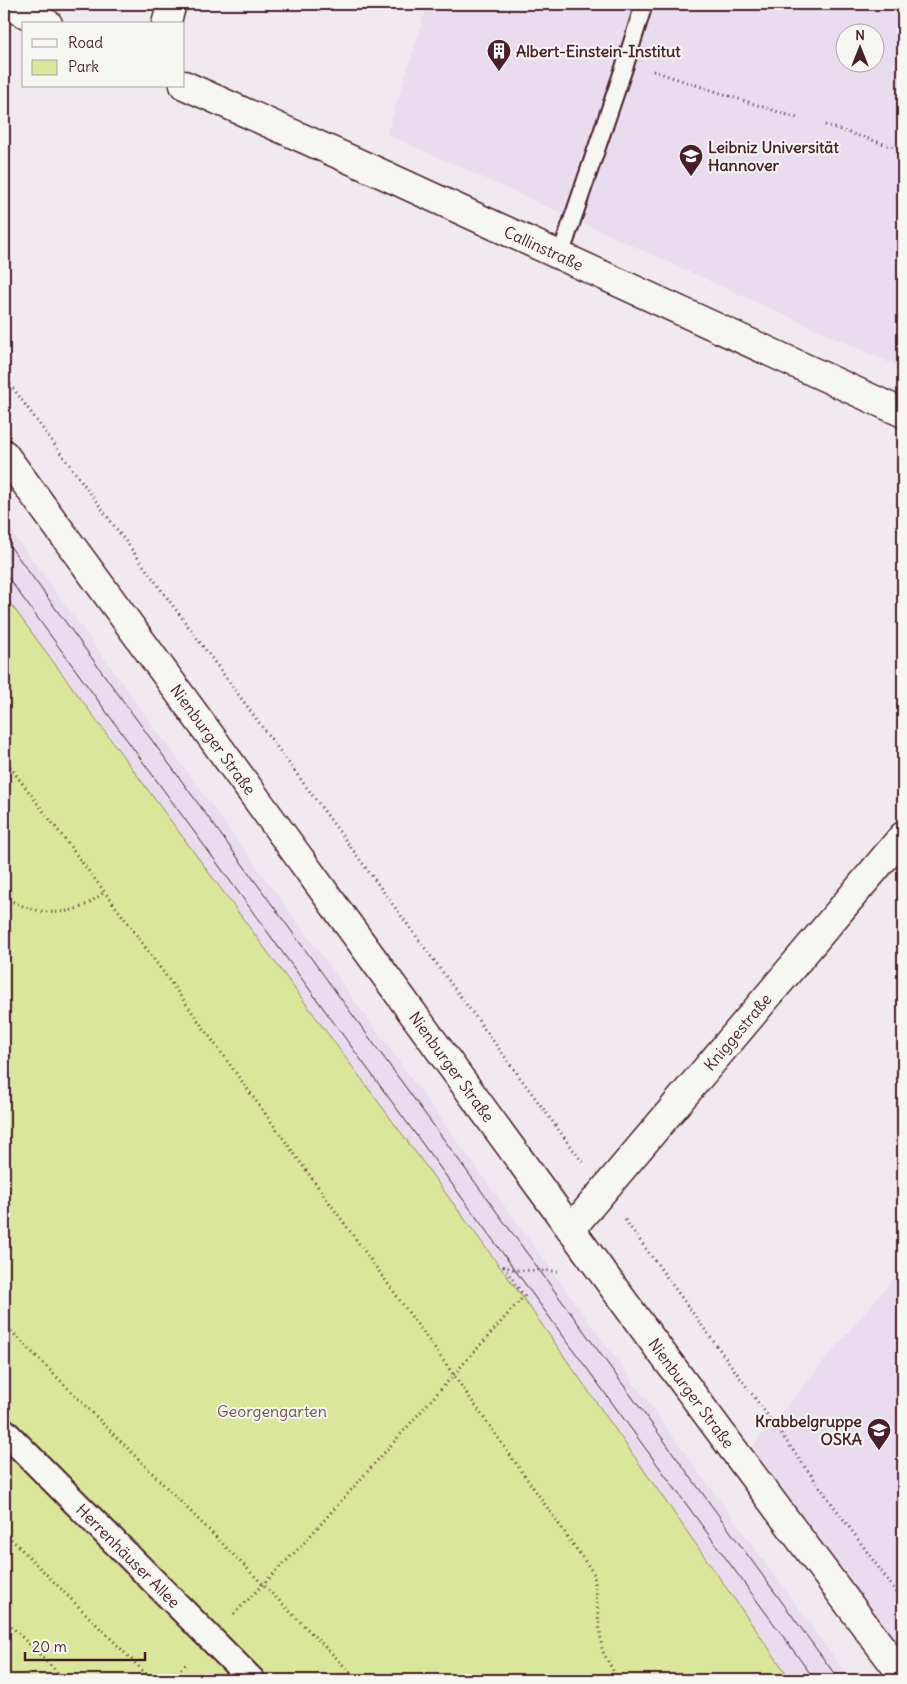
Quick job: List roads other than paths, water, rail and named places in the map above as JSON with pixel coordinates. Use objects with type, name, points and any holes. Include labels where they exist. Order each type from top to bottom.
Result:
[{"type":"street","points":[[4,4],[44,22]]},
{"type":"street","points":[[167,22],[172,4]]},
{"type":"street","name":"Callinstraße","points":[[185,85],[903,413]]},
{"type":"street","name":"Nienburger Straße","points":[[4,454],[571,1229],[903,1676]]},
{"type":"street","name":"Kniggestraße","points":[[571,1229],[903,836]]},
{"type":"street","name":"Herrenhäuser Allee","points":[[4,1431],[252,1680]]},
{"type":"lane","points":[[560,256],[644,4]]},
{"type":"tram line","points":[[4,538],[839,1680]]},
{"type":"tram line","points":[[4,572],[815,1680]]},
{"type":"place","name":"Albert-Einstein-Institut","points":[[499,72]]},
{"type":"place","name":"Leibniz Universität Hannover","points":[[691,177]]},
{"type":"place","name":"Krabbelgruppe OSKA","points":[[879,1451]]},
{"type":"park label","name":"Georgengarten","points":[[272,1411]]}]
